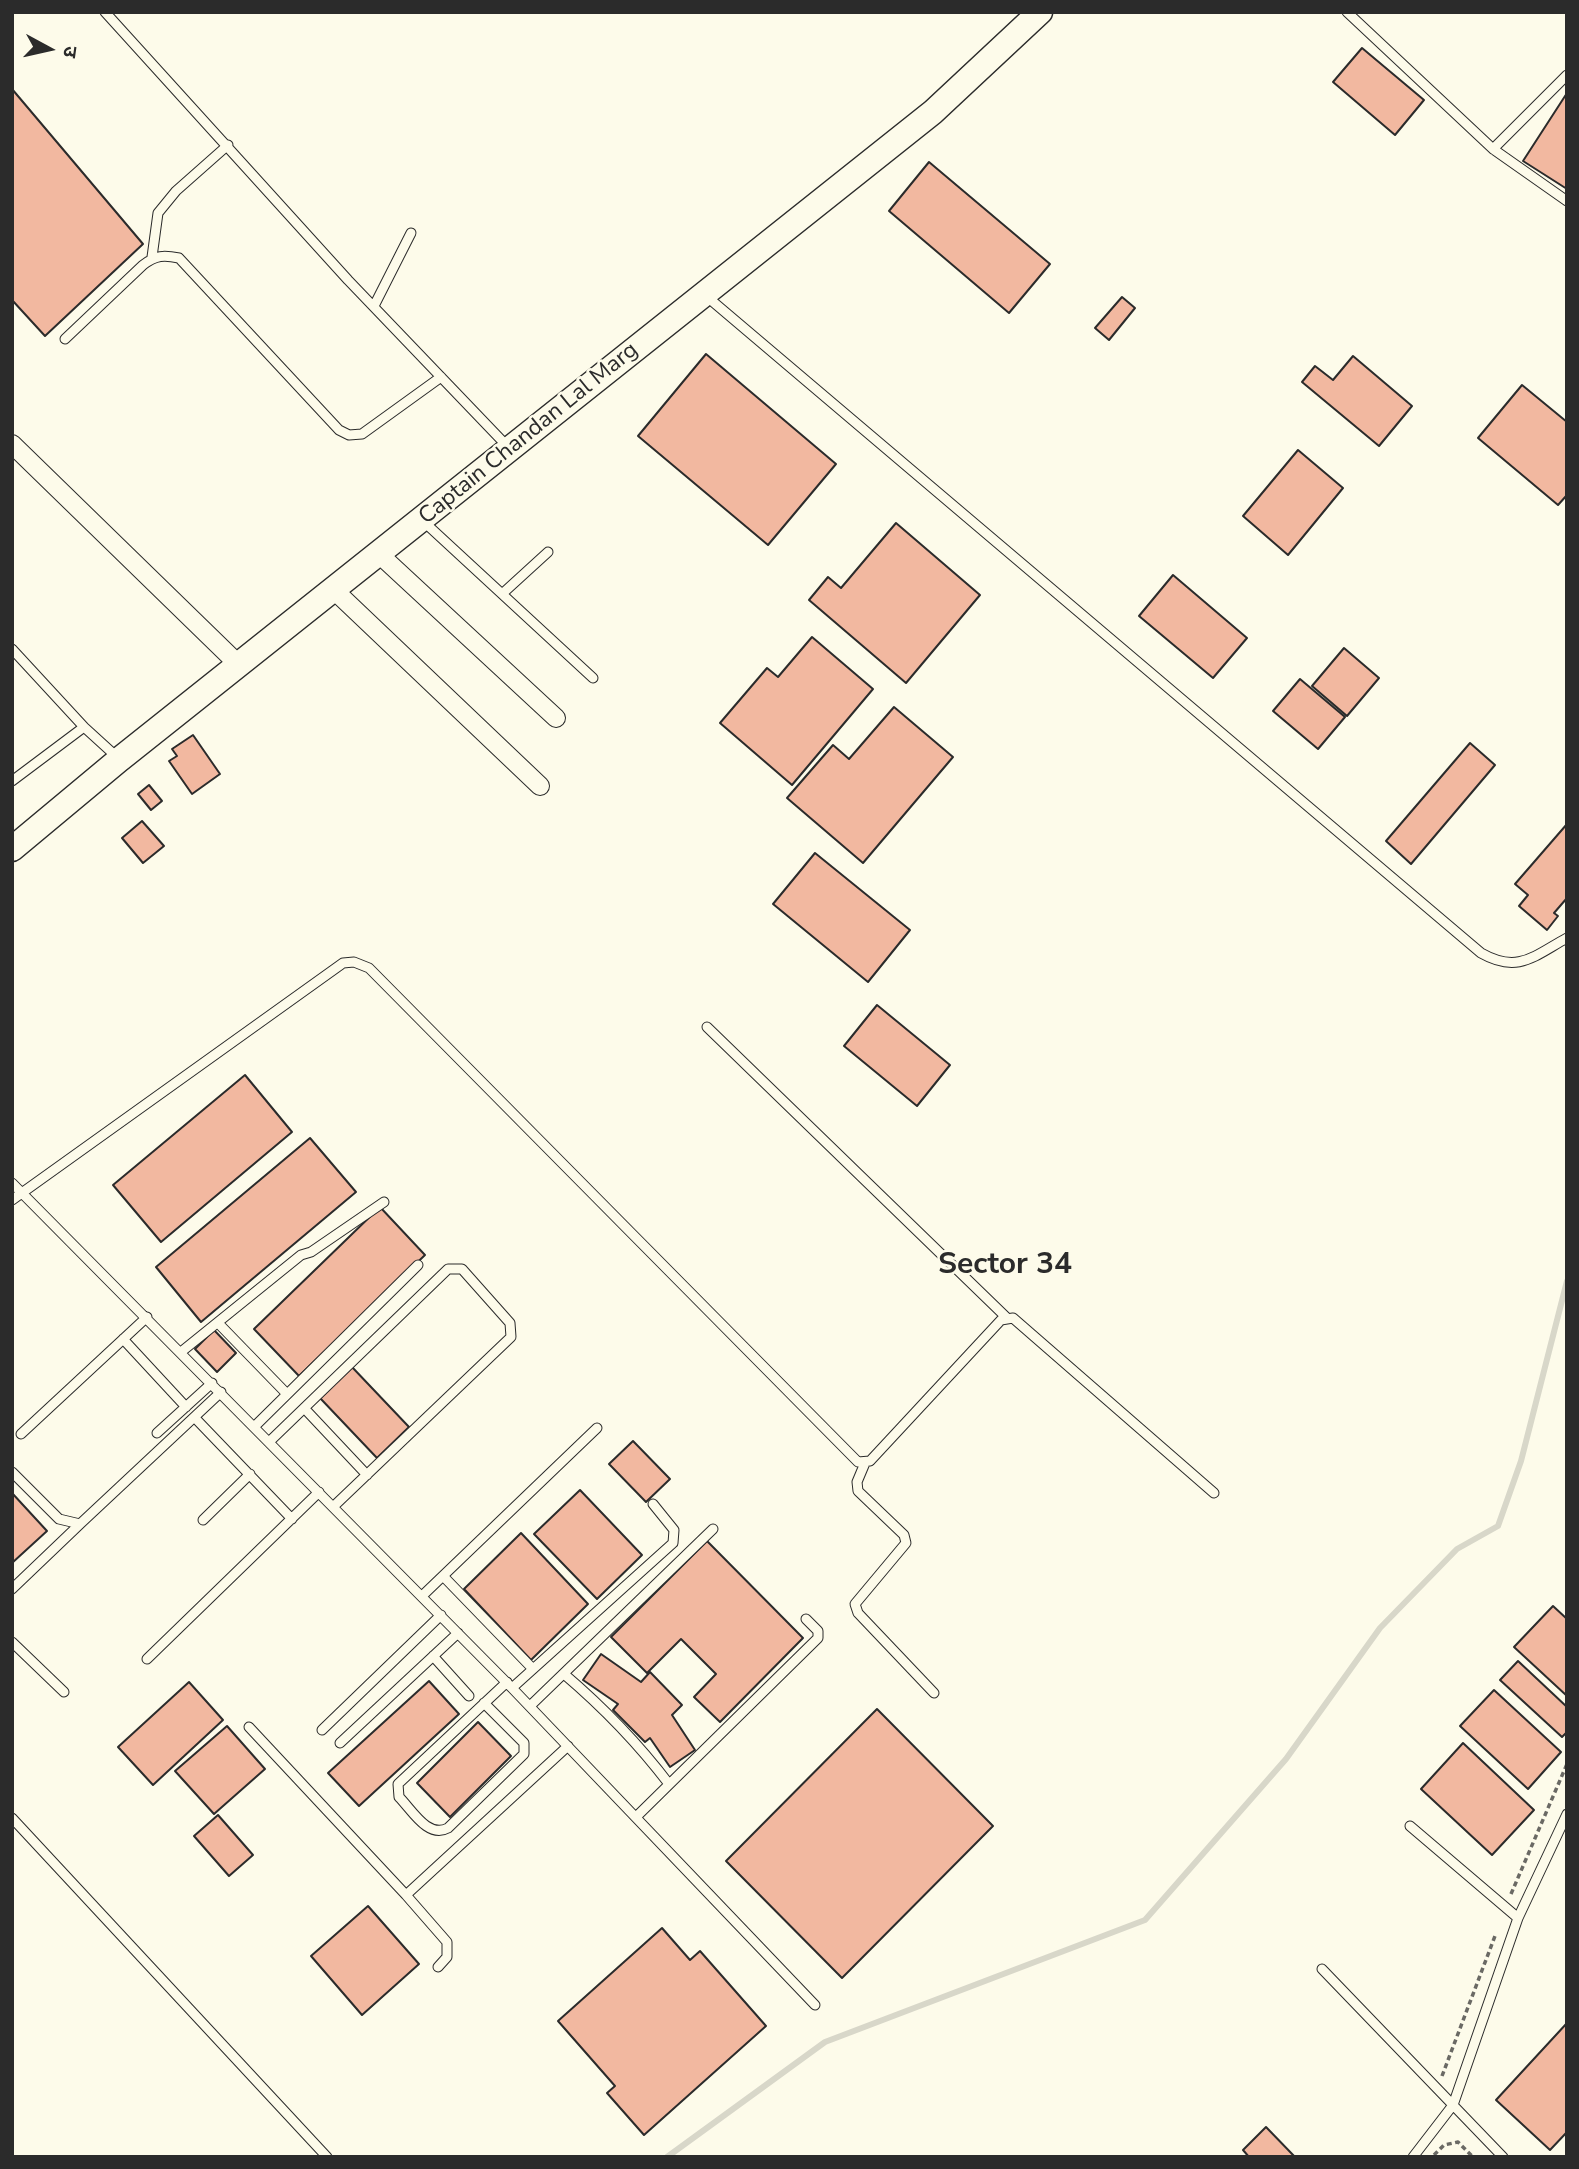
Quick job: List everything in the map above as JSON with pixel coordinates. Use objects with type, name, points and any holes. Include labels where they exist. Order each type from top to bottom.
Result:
[{"type":"street","name":"Captain Chandan Lal Marg","points":[[12,849],[120,759],[933,112],[1040,12]]},
{"type":"street","points":[[12,444],[240,666]]},
{"type":"street","points":[[379,554],[556,718]]},
{"type":"street","points":[[334,590],[540,786]]},
{"type":"lane","points":[[105,12],[374,306],[510,449]]},
{"type":"lane","points":[[1347,12],[1493,149],[1567,201]]},
{"type":"lane","points":[[1493,149],[1567,75]]},
{"type":"lane","points":[[152,257],[158,213],[176,191],[228,145]]},
{"type":"lane","points":[[374,306],[411,233]]},
{"type":"lane","points":[[65,339],[152,257],[164,255],[179,258],[339,430],[349,435],[362,434],[441,377]]},
{"type":"lane","points":[[704,293],[1481,953],[1507,964],[1522,963],[1567,938]]},
{"type":"lane","points":[[422,520],[593,678]]},
{"type":"lane","points":[[502,594],[548,552]]},
{"type":"lane","points":[[12,649],[84,727],[120,759]]},
{"type":"lane","points":[[12,781],[84,727]]},
{"type":"lane","points":[[12,1200],[343,963],[362,964],[369,968],[849,1455],[865,1463]]},
{"type":"lane","points":[[707,1027],[1007,1318],[1021,1322],[1214,1493]]},
{"type":"lane","points":[[12,1183],[530,1706],[815,2005]]},
{"type":"lane","points":[[181,1352],[301,1255],[311,1252],[384,1202]]},
{"type":"lane","points":[[255,1426],[418,1265]]},
{"type":"lane","points":[[270,1441],[448,1269],[462,1269],[510,1323],[511,1337],[334,1506]]},
{"type":"lane","points":[[21,1434],[147,1317]]},
{"type":"lane","points":[[934,1693],[858,1613],[855,1604],[906,1543],[904,1535],[858,1491],[857,1482],[865,1463],[870,1461],[1007,1318]]},
{"type":"lane","points":[[218,1322],[287,1394]]},
{"type":"lane","points":[[123,1339],[186,1407]]},
{"type":"lane","points":[[157,1433],[212,1383]]},
{"type":"lane","points":[[12,1589],[221,1392]]},
{"type":"lane","points":[[303,1408],[367,1475]]},
{"type":"lane","points":[[195,1418],[292,1519]]},
{"type":"lane","points":[[422,1596],[597,1428]]},
{"type":"lane","points":[[12,1472],[59,1519],[79,1524]]},
{"type":"lane","points":[[203,1520],[250,1474]]},
{"type":"lane","points":[[147,1659],[319,1492]]},
{"type":"lane","points":[[484,1703],[524,1743],[524,1754],[448,1828],[440,1832],[432,1831],[399,1797],[398,1784],[484,1703],[533,1669],[673,1544],[674,1530],[653,1504]]},
{"type":"lane","points":[[530,1706],[713,1529]]},
{"type":"lane","points":[[443,1576],[533,1669]]},
{"type":"lane","points":[[322,1730],[441,1615]]},
{"type":"lane","points":[[636,1817],[818,1638],[818,1631],[806,1619]]},
{"type":"lane","points":[[340,1743],[458,1633]]},
{"type":"lane","points":[[12,1642],[64,1692]]},
{"type":"lane","points":[[433,1656],[469,1696]]},
{"type":"lane","points":[[564,1674],[635,1740],[669,1784]]},
{"type":"lane","points":[[249,1727],[447,1942],[447,1957],[438,1967]]},
{"type":"lane","points":[[406,1895],[568,1746]]},
{"type":"lane","points":[[1413,2157],[1453,2105],[1518,1918],[1567,1814]]},
{"type":"lane","points":[[12,1818],[327,2157]]},
{"type":"lane","points":[[1410,1826],[1518,1918]]},
{"type":"lane","points":[[1322,1969],[1503,2157]]},
{"type":"path","points":[[1510,1897],[1567,1764]]},
{"type":"path","points":[[1437,2088],[1499,1927]]},
{"type":"path","points":[[1433,2157],[1444,2145],[1458,2142],[1473,2157]]},
{"type":"building","points":[[1362,48],[1424,100],[1395,135],[1333,82]]},
{"type":"building","points":[[12,89],[143,244],[45,336],[12,300]]},
{"type":"building","points":[[1567,93],[1567,189],[1523,161]]},
{"type":"building","points":[[929,162],[1050,264],[1009,313],[889,211]]},
{"type":"building","points":[[1122,297],[1135,308],[1109,340],[1095,328]]},
{"type":"building","points":[[706,354],[836,464],[768,545],[638,436]]},
{"type":"building","points":[[1353,356],[1412,406],[1379,446],[1302,382],[1315,366],[1333,380]]},
{"type":"building","points":[[1522,385],[1567,422],[1567,495],[1558,505],[1478,438]]},
{"type":"building","points":[[1298,450],[1343,488],[1288,555],[1243,516]]},
{"type":"building","points":[[896,523],[980,595],[906,683],[809,600],[828,577],[841,588]]},
{"type":"building","points":[[1173,575],[1247,638],[1213,678],[1139,616]]},
{"type":"building","points":[[812,637],[873,689],[792,785],[720,723],[767,668],[778,677]]},
{"type":"building","points":[[1344,648],[1379,678],[1347,716],[1312,686]]},
{"type":"building","points":[[1300,679],[1345,717],[1318,749],[1273,711]]},
{"type":"building","points":[[894,707],[953,757],[863,863],[787,798],[833,745],[849,759]]},
{"type":"building","points":[[193,735],[220,774],[192,794],[169,761],[177,756],[172,749]]},
{"type":"building","points":[[1470,743],[1495,765],[1411,864],[1386,841]]},
{"type":"building","points":[[149,785],[162,801],[151,810],[138,794]]},
{"type":"building","points":[[142,821],[164,846],[143,863],[122,838]]},
{"type":"building","points":[[1567,824],[1567,898],[1554,913],[1558,916],[1547,930],[1519,906],[1528,895],[1515,884]]},
{"type":"building","points":[[815,853],[910,930],[868,982],[773,904]]},
{"type":"building","points":[[877,1005],[950,1065],[917,1106],[844,1046]]},
{"type":"building","points":[[245,1075],[292,1132],[161,1242],[113,1185]]},
{"type":"building","points":[[310,1138],[356,1192],[201,1322],[156,1267]]},
{"type":"building","points":[[380,1207],[425,1255],[299,1376],[254,1329]]},
{"type":"building","points":[[214,1330],[236,1353],[217,1372],[195,1349]]},
{"type":"building","points":[[352,1367],[409,1427],[377,1458],[320,1398]]},
{"type":"building","points":[[633,1441],[670,1479],[646,1502],[609,1464]]},
{"type":"building","points":[[580,1490],[642,1555],[597,1599],[534,1534]]},
{"type":"building","points":[[12,1493],[47,1531],[12,1563]]},
{"type":"building","points":[[521,1533],[588,1604],[531,1660],[464,1589]]},
{"type":"building","points":[[707,1541],[803,1638],[720,1722],[694,1697],[716,1674],[681,1639],[647,1673],[611,1637]]},
{"type":"building","points":[[1553,1606],[1567,1619],[1567,1696],[1514,1647]]},
{"type":"building","points":[[601,1654],[641,1682],[650,1672],[682,1705],[672,1715],[695,1750],[670,1767],[650,1738],[645,1742],[613,1710],[618,1704],[583,1680]]},
{"type":"building","points":[[1518,1661],[1567,1707],[1567,1732],[1562,1737],[1500,1680]]},
{"type":"building","points":[[429,1681],[459,1714],[359,1806],[328,1773]]},
{"type":"building","points":[[189,1682],[223,1720],[153,1785],[118,1747]]},
{"type":"building","points":[[1494,1690],[1561,1752],[1528,1789],[1460,1726]]},
{"type":"building","points":[[877,1709],[993,1826],[842,1978],[726,1861]]},
{"type":"building","points":[[478,1722],[511,1756],[450,1817],[417,1783]]},
{"type":"building","points":[[227,1726],[265,1769],[214,1814],[175,1771]]},
{"type":"building","points":[[1463,1743],[1534,1810],[1492,1855],[1421,1789]]},
{"type":"building","points":[[218,1815],[253,1855],[229,1876],[194,1836]]},
{"type":"building","points":[[368,1906],[419,1964],[362,2015],[311,1956]]},
{"type":"building","points":[[662,1928],[690,1960],[700,1951],[766,2026],[644,2135],[607,2093],[615,2086],[558,2021]]},
{"type":"building","points":[[1567,2023],[1567,2132],[1550,2150],[1496,2100]]},
{"type":"building","points":[[1266,2127],[1295,2157],[1249,2157],[1243,2150]]},
{"type":"waterway","points":[[667,2157],[825,2042],[1145,1920],[1286,1759],[1380,1628],[1457,1549],[1498,1526],[1521,1461],[1567,1281]]},
{"type":"district","name":"Sector 34","points":[[1005,1266]]}]
